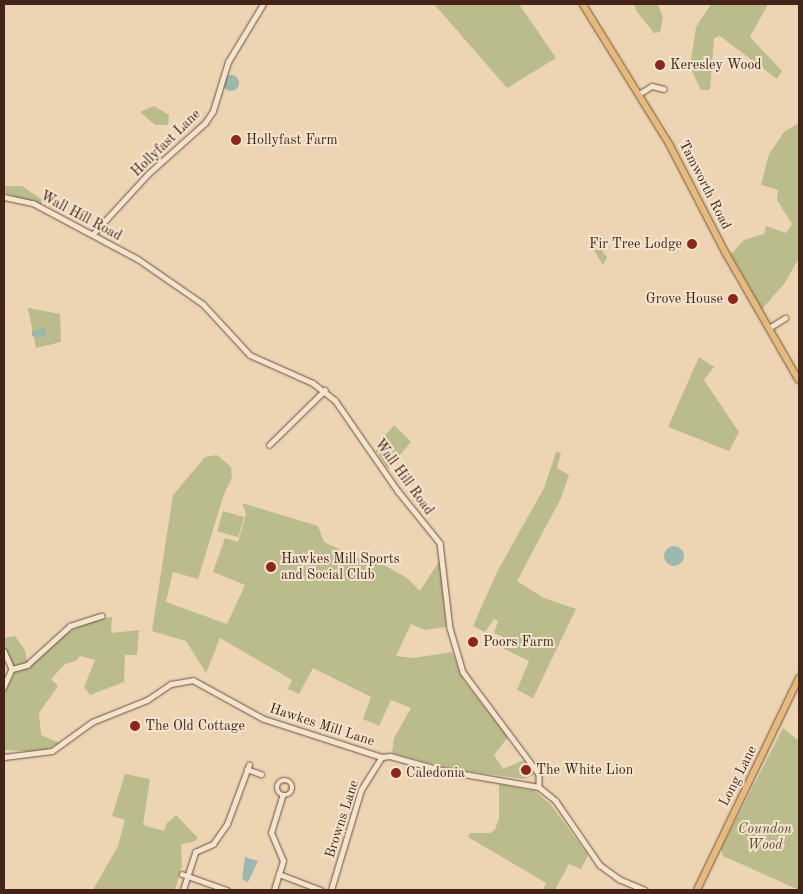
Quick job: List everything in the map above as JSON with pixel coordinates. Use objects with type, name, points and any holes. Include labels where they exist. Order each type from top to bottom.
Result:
[{"type":"main road","name":"Tamworth Road","points":[[583,4],[670,145],[799,380]]},
{"type":"main road","name":"Long Lane","points":[[699,889],[799,678]]},
{"type":"street","name":"Hollyfast Lane","points":[[94,234],[148,174],[205,123],[213,111],[230,57],[263,4]]},
{"type":"street","points":[[639,94],[652,86],[664,89]]},
{"type":"street","name":"Wall Hill Road","points":[[4,197],[33,203],[94,234],[188,292],[250,355],[325,390],[345,412],[398,491],[440,543],[450,628],[463,672],[539,774],[539,787]]},
{"type":"street","points":[[769,328],[785,318]]},
{"type":"street","points":[[269,445],[325,390]]},
{"type":"street","points":[[12,669],[27,665],[70,626],[101,616]]},
{"type":"street","points":[[4,651],[12,669],[4,687]]},
{"type":"street","name":"Hawkes Mill Lane","points":[[4,757],[52,751],[89,724],[147,700],[171,684],[187,680],[200,682],[264,719],[382,757],[390,756],[441,770],[539,787]]},
{"type":"street","name":"Browns Lane","points":[[331,890],[361,790],[382,757]]},
{"type":"street","points":[[182,890],[197,850],[213,844],[228,824],[248,767],[261,774]]},
{"type":"street","points":[[539,787],[556,801],[600,864],[620,880],[645,890]]},
{"type":"street","points":[[274,890],[283,862],[271,833],[282,796]]},
{"type":"street","points":[[182,874],[227,890]]},
{"type":"street","points":[[279,874],[321,890]]},
{"type":"green space","points":[[434,4],[519,4],[556,58],[507,88]]},
{"type":"green space","points":[[634,4],[658,4],[663,18],[660,32],[654,33],[637,12]]},
{"type":"green space","points":[[711,4],[768,4],[750,37],[782,71],[777,79],[720,36],[714,38],[710,90],[701,90],[690,67],[696,27]]},
{"type":"green space","points":[[154,106],[169,115],[168,125],[155,125],[140,112]]},
{"type":"green space","points":[[799,123],[799,258],[784,284],[762,309],[731,254],[744,240],[764,234],[766,226],[786,233],[792,224],[777,200],[778,190],[761,185],[769,154],[784,132]]},
{"type":"green space","points":[[4,186],[22,186],[41,199],[43,205],[4,193]]},
{"type":"green space","points":[[594,238],[607,258],[603,265],[592,247]]},
{"type":"green space","points":[[28,308],[60,314],[61,342],[36,348]]},
{"type":"green space","points":[[699,357],[714,367],[704,380],[739,432],[729,451],[668,427]]},
{"type":"green space","points":[[394,425],[411,442],[388,469],[374,448]]},
{"type":"green space","points":[[556,452],[561,453],[557,468],[569,475],[561,498],[517,581],[544,598],[576,609],[533,698],[517,690],[529,661],[500,647],[503,637],[494,633],[498,621],[494,619],[485,632],[473,626],[497,572],[544,488]]},
{"type":"green space","points":[[217,455],[231,467],[232,477],[223,497],[198,579],[173,572],[166,602],[227,624],[245,585],[213,572],[225,538],[238,542],[246,514],[242,503],[318,526],[324,542],[366,562],[370,557],[407,578],[420,591],[440,560],[446,627],[425,630],[411,624],[396,656],[413,658],[452,652],[464,681],[508,737],[494,755],[503,769],[524,760],[534,775],[525,779],[451,769],[392,753],[394,738],[411,708],[391,700],[379,726],[363,719],[371,697],[313,668],[299,694],[288,689],[292,680],[220,638],[206,673],[186,641],[152,631],[173,495],[205,457]]},
{"type":"green space","points":[[223,511],[244,517],[238,537],[217,531]]},
{"type":"green space","points":[[112,617],[111,633],[139,630],[137,655],[125,655],[124,682],[90,695],[84,687],[95,660],[80,656],[76,661],[65,664],[51,679],[58,686],[39,713],[41,735],[60,743],[40,752],[4,750],[4,693],[14,675],[11,660],[4,648],[4,638],[15,636],[25,650],[27,661],[32,658],[37,661],[60,637],[82,625]]},
{"type":"green space","name":"Coundon Wood","points":[[783,728],[799,741],[799,890],[723,856],[721,849]]},
{"type":"green space","points":[[125,774],[150,779],[143,825],[164,831],[167,823],[176,815],[198,838],[193,842],[181,844],[182,866],[175,890],[93,890],[118,846],[125,820],[112,816]]},
{"type":"green space","points":[[499,784],[535,791],[551,805],[588,855],[581,869],[569,864],[555,890],[543,890],[546,883],[468,837],[470,833],[490,833],[495,829],[499,819]]},
{"type":"water","points":[[228,75],[234,75],[239,80],[237,89],[228,91],[223,86],[223,80]]},
{"type":"water","points":[[40,327],[46,329],[45,337],[36,333],[42,339],[32,336],[32,330],[37,332]]},
{"type":"water","points":[[674,546],[681,549],[684,556],[681,563],[674,566],[667,563],[664,556],[667,549]]},
{"type":"water","points":[[245,857],[258,861],[248,882],[242,879]]},
{"type":"place","name":"Keresley Wood","points":[[660,65]]},
{"type":"place","name":"Hollyfast Farm","points":[[236,140]]},
{"type":"place","name":"Fir Tree Lodge","points":[[692,244]]},
{"type":"place","name":"Grove House","points":[[733,299]]},
{"type":"place","name":"Hawkes Mill Sports and Social Club","points":[[271,567]]},
{"type":"place","name":"Poors Farm","points":[[473,642]]},
{"type":"place","name":"The Old Cottage","points":[[135,726]]},
{"type":"place","name":"The White Lion","points":[[526,770]]},
{"type":"place","name":"Caledonia","points":[[396,773]]}]
